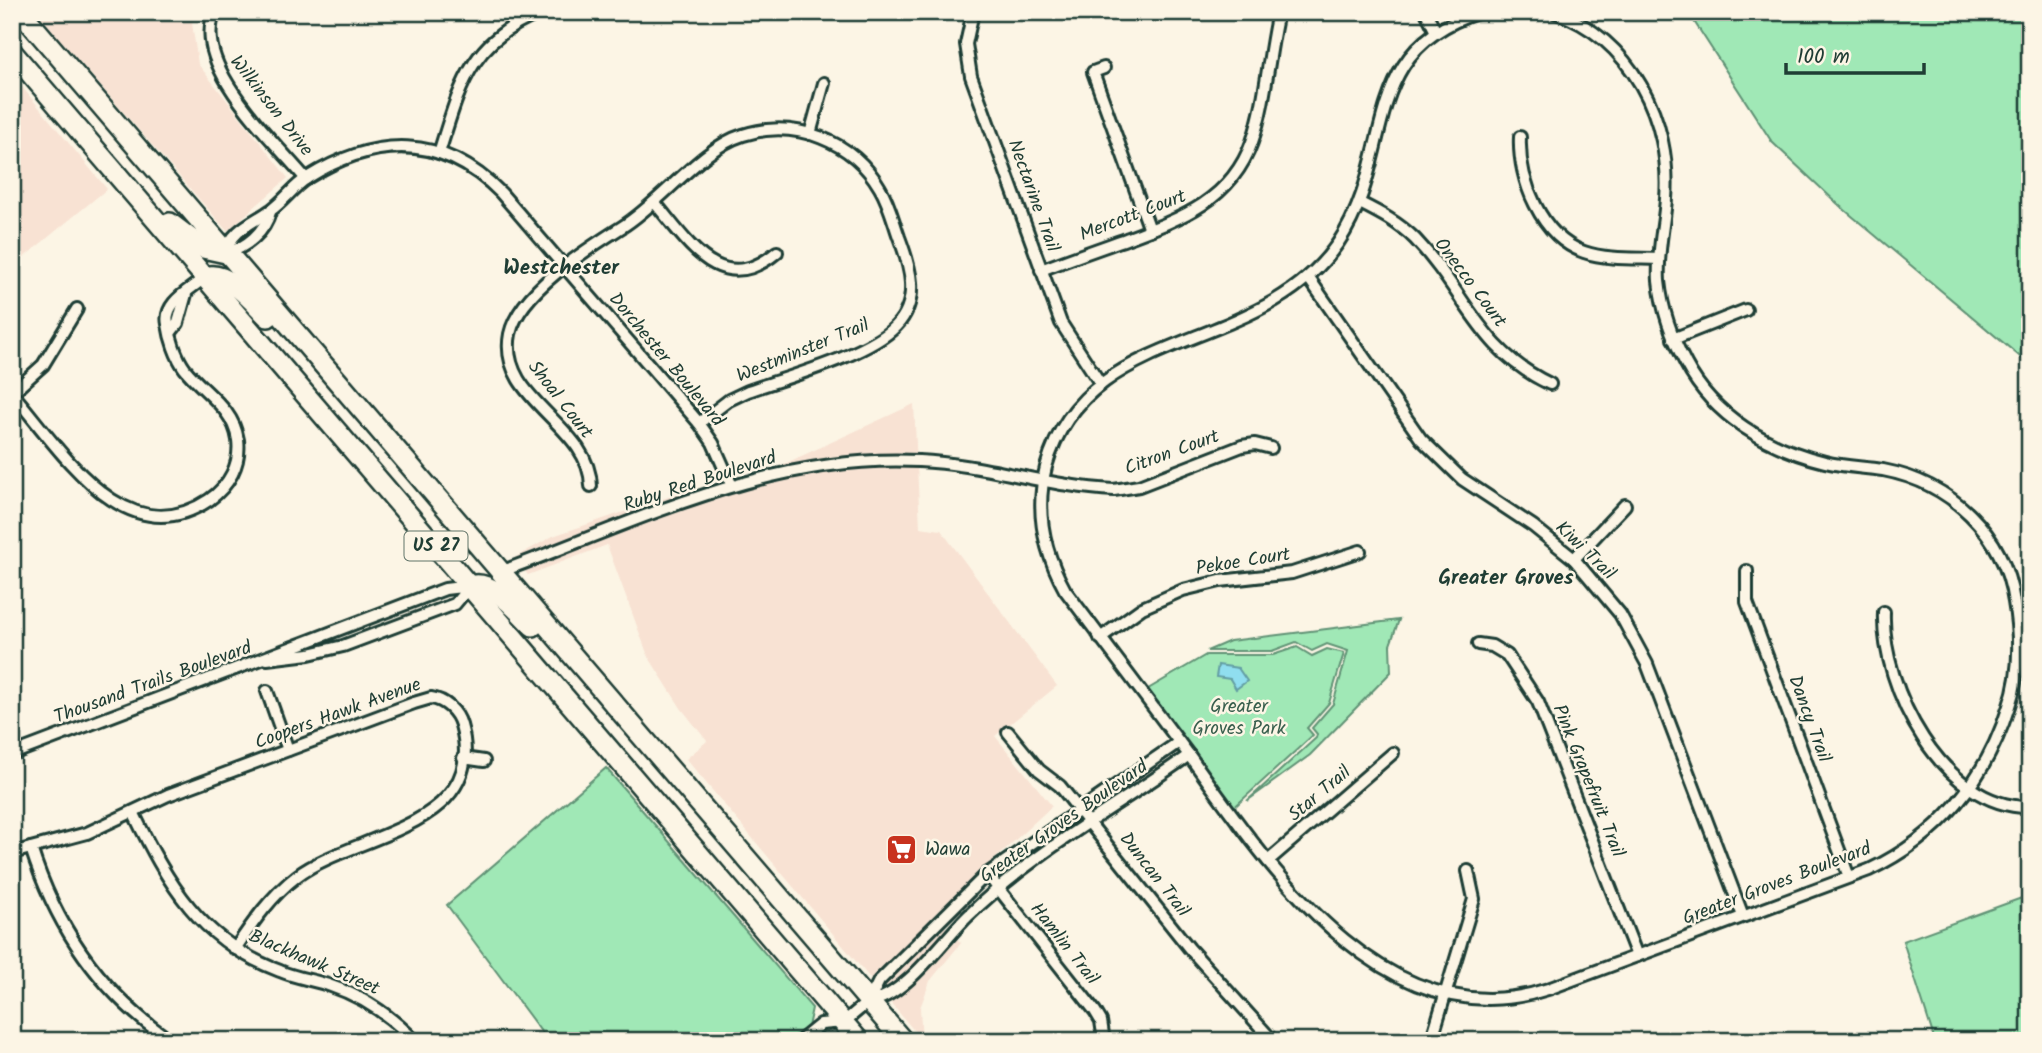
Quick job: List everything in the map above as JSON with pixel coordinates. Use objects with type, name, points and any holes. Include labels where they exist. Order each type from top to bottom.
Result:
[{"type":"highway","name":"US 27","points":[[21,12],[903,1041]]},
{"type":"highway","name":"US 27","points":[[12,52],[470,586],[848,1034]]},
{"type":"highway","points":[[139,199],[203,248],[226,253]]},
{"type":"highway","points":[[205,277],[219,275],[228,281],[270,320],[366,431],[391,445]]},
{"type":"highway","points":[[470,586],[482,584],[494,591],[533,627],[634,743],[653,751]]},
{"type":"street","name":"Wilkinson Drive","points":[[215,12],[209,41],[218,71],[306,179]]},
{"type":"street","points":[[439,153],[459,89],[473,62],[503,32],[543,12]]},
{"type":"street","name":"Nectarine Trail","points":[[973,12],[966,44],[968,68],[1041,270],[1070,341],[1100,383]]},
{"type":"street","points":[[1426,12],[1436,32]]},
{"type":"street","name":"Greater Groves Boulevard","points":[[1480,12],[1436,32],[1409,55],[1387,94],[1373,164],[1360,203],[1336,246],[1308,277],[1256,313],[1138,360],[1100,383],[1079,403],[1062,428],[1044,479],[1043,533],[1047,554],[1065,590],[1268,861],[1326,922],[1380,966],[1419,986],[1446,994],[1490,999],[1528,995],[1637,956],[1849,877],[1878,865],[1916,842],[1942,820],[1970,788],[2002,728],[2016,680],[2018,631],[2007,570],[1993,542],[1967,511],[1940,489],[1918,479],[1814,459],[1755,434],[1731,419],[1707,396],[1673,338],[1660,287],[1659,259],[1667,177],[1665,151],[1650,105],[1633,72],[1610,44],[1583,24],[1554,12]]},
{"type":"street","name":"Mercott Court","points":[[1041,270],[1198,210],[1221,192],[1236,174],[1255,133],[1276,22]]},
{"type":"street","points":[[1104,68],[1093,72],[1150,230]]},
{"type":"street","points":[[810,134],[824,83]]},
{"type":"street","name":"Westminster Trail","points":[[510,333],[519,310],[527,301],[565,268],[655,203],[729,141],[763,130],[810,134],[850,152],[881,189],[910,266],[911,292],[906,313],[895,328],[867,347],[748,391],[729,400],[699,424]]},
{"type":"street","points":[[1520,137],[1519,156],[1524,178],[1538,208],[1563,241],[1594,255],[1659,259]]},
{"type":"street","name":"Dorchester Boulevard","points":[[226,253],[236,234],[258,217],[270,212],[306,179],[346,157],[376,148],[410,147],[439,153],[468,166],[488,181],[699,424],[713,443],[732,486]]},
{"type":"street","points":[[655,203],[697,253],[718,267],[732,270],[752,267],[777,252]]},
{"type":"street","name":"Onecco Court","points":[[1360,203],[1413,237],[1506,358],[1550,383]]},
{"type":"street","points":[[77,309],[43,365],[12,393],[89,482],[112,502],[144,515],[161,516],[187,510],[213,498],[226,484],[236,463],[237,439],[224,409],[180,361],[167,321],[172,304],[205,277]]},
{"type":"street","name":"Kiwi Trail","points":[[1308,277],[1391,401],[1434,453],[1462,479],[1533,526],[1574,559],[1620,614],[1647,664],[1743,916]]},
{"type":"street","points":[[1673,338],[1746,310]]},
{"type":"street","name":"Shoal Court","points":[[510,333],[509,357],[517,379],[580,453],[589,472],[591,486]]},
{"type":"street","name":"Citron Court","points":[[1044,479],[1105,489],[1123,489],[1146,484],[1242,446],[1255,444],[1271,448]]},
{"type":"street","name":"Ruby Red Boulevard","points":[[500,572],[732,486],[823,464],[884,460],[949,464],[1044,479]]},
{"type":"street","points":[[1574,559],[1625,505]]},
{"type":"street","name":"Pekoe Court","points":[[1100,638],[1142,608],[1183,590],[1220,581],[1292,573],[1360,551]]},
{"type":"street","name":"Dancy Trail","points":[[1747,571],[1747,602],[1849,877]]},
{"type":"street","name":"Thousand Trails Boulevard","points":[[12,754],[453,586],[470,586]]},
{"type":"street","name":"Thousand Trails Boulevard","points":[[267,659],[321,652],[398,625],[455,604],[470,586]]},
{"type":"street","points":[[392,609],[398,625]]},
{"type":"street","points":[[1884,612],[1885,647],[1916,728],[1936,755],[1970,788],[2004,805],[2030,807]]},
{"type":"street","name":"Pink Grapefruit Trail","points":[[1478,644],[1492,646],[1507,655],[1538,702],[1637,956]]},
{"type":"street","points":[[2016,680],[2030,681]]},
{"type":"street","points":[[267,691],[288,750]]},
{"type":"street","name":"Coopers Hawk Avenue","points":[[12,853],[87,833],[168,795],[431,698],[444,703],[458,718],[463,735],[463,758],[453,788],[430,814],[408,826],[328,857],[304,871],[271,900],[235,949]]},
{"type":"street","name":"Duncan Trail","points":[[1008,732],[1039,771],[1060,786],[1079,808],[1189,948],[1273,1041]]},
{"type":"street","name":"Greater Groves Boulevard","points":[[848,1034],[879,981],[987,874],[1079,808],[1179,742]]},
{"type":"street","name":"Star Trail","points":[[1268,861],[1393,753]]},
{"type":"street","name":"Greater Groves Boulevard","points":[[869,1001],[890,995],[998,888],[1189,755]]},
{"type":"street","points":[[463,758],[484,761]]},
{"type":"street","name":"Blackhawk Street","points":[[133,811],[176,893],[204,925],[235,949],[281,972],[330,985],[359,998],[387,1015],[415,1041]]},
{"type":"street","points":[[31,848],[50,900],[77,948],[112,991],[171,1041]]},
{"type":"street","points":[[1433,1035],[1474,899],[1468,872]]},
{"type":"street","name":"Hamlin Trail","points":[[987,874],[1098,1016],[1104,1041]]},
{"type":"street","points":[[800,1041],[821,1024],[848,1034]]},
{"type":"shaded area","points":[[36,12],[200,12],[192,23],[198,64],[288,178],[227,231]]},
{"type":"shaded area","points":[[12,75],[107,189],[12,267]]},
{"type":"shaded area","points":[[914,404],[920,527],[941,530],[1057,686],[995,736],[1052,806],[934,915],[961,943],[930,981],[920,1008],[922,1040],[686,759],[707,741],[681,708],[648,656],[607,545],[528,575],[514,558],[553,536],[671,496],[769,471]]},
{"type":"green space","points":[[1688,12],[2030,12],[2030,365],[1840,206],[1772,142]]},
{"type":"green space","points":[[1399,620],[1390,645],[1391,672],[1310,755],[1247,801],[1316,738],[1317,734],[1312,728],[1333,704],[1348,651],[1327,644],[1312,651],[1296,642],[1272,651],[1207,651],[1230,641]]},
{"type":"green space","name":"Greater Groves Park","points":[[1297,647],[1312,656],[1327,649],[1344,653],[1329,703],[1307,728],[1313,735],[1229,812],[1143,692],[1206,655],[1273,655]]},
{"type":"green space","points":[[606,768],[812,1008],[808,1027],[789,1041],[548,1041],[447,905]]},
{"type":"green space","points":[[2030,895],[2030,1041],[1935,1041],[1903,941]]},
{"type":"water","points":[[1218,665],[1238,668],[1247,681],[1236,689],[1230,679],[1216,677]]},
{"type":"place","name":"Wawa","points":[[902,850]]},
{"type":"district","name":"Westchester","points":[[561,268]]},
{"type":"district","name":"Greater Groves","points":[[1506,578]]}]
